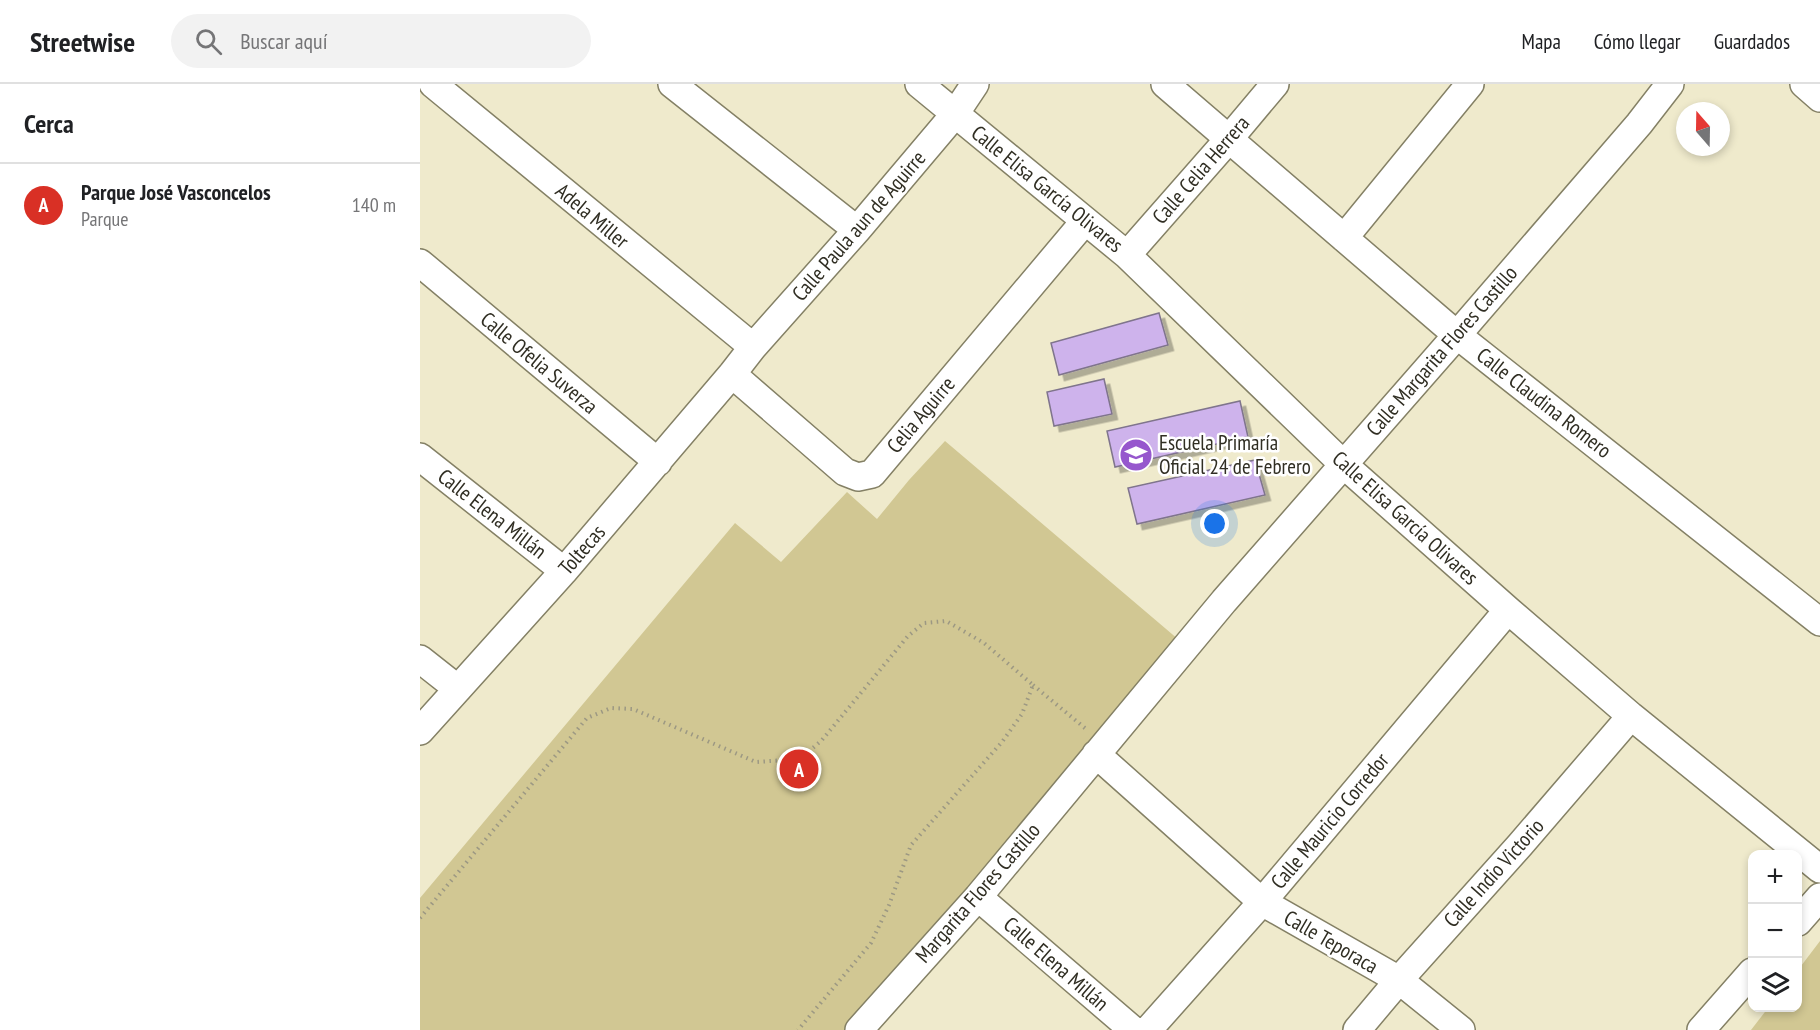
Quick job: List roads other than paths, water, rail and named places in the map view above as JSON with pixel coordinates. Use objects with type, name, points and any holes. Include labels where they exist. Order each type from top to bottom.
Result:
[{"type":"street","name":"Adela Miller","points":[[432,84],[742,362]]},
{"type":"street","points":[[672,84],[857,230]]},
{"type":"street","name":"Calle Elisa García Olivares","points":[[919,84],[1127,255],[1343,464],[1508,610],[1631,716],[1820,869]]},
{"type":"street","name":"Calle Paula aun de Aguirre","points":[[742,362],[955,114],[975,84]]},
{"type":"street","name":"Calle Claudina Romero","points":[[1165,84],[1457,335],[1820,622]]},
{"type":"street","name":"Calle Celia Herrera","points":[[1127,255],[1275,84]]},
{"type":"street","points":[[1344,238],[1470,84]]},
{"type":"street","name":"Calle Margarita Flores Castillo","points":[[1100,749],[1224,601],[1639,124],[1670,84]]},
{"type":"street","points":[[1804,84],[1820,98]]},
{"type":"street","name":"Celia Aguirre","points":[[742,362],[845,472],[858,477],[872,474],[1085,221]]},
{"type":"street","name":"Calle Ofelia Suverza","points":[[420,263],[658,462]]},
{"type":"street","name":"Toltecas","points":[[420,731],[564,571],[742,362]]},
{"type":"street","name":"Calle Elena Millán","points":[[420,457],[564,571]]},
{"type":"street","name":"Calle Mauricio Corredor","points":[[1148,1030],[1262,902],[1508,610]]},
{"type":"street","points":[[420,659],[458,689]]},
{"type":"street","name":"Calle Indio Victorio","points":[[1357,1030],[1631,716]]},
{"type":"street","name":"Margarita Flores Castillo","points":[[874,1025],[1100,749]]},
{"type":"street","name":"Calle Teporaca","points":[[1100,749],[1262,902],[1399,980],[1461,1030]]},
{"type":"street","name":"Calle Elena Millán","points":[[978,897],[1133,1030]]},
{"type":"street","points":[[1802,917],[1820,897]]},
{"type":"street","points":[[1701,1030],[1748,977]]},
{"type":"place","name":"Escuela Primaría Oficial 24 de Febrero","points":[[1136,455]]},
{"type":"place","name":"Parque José Vasconcelos","points":[[799,769]]}]
